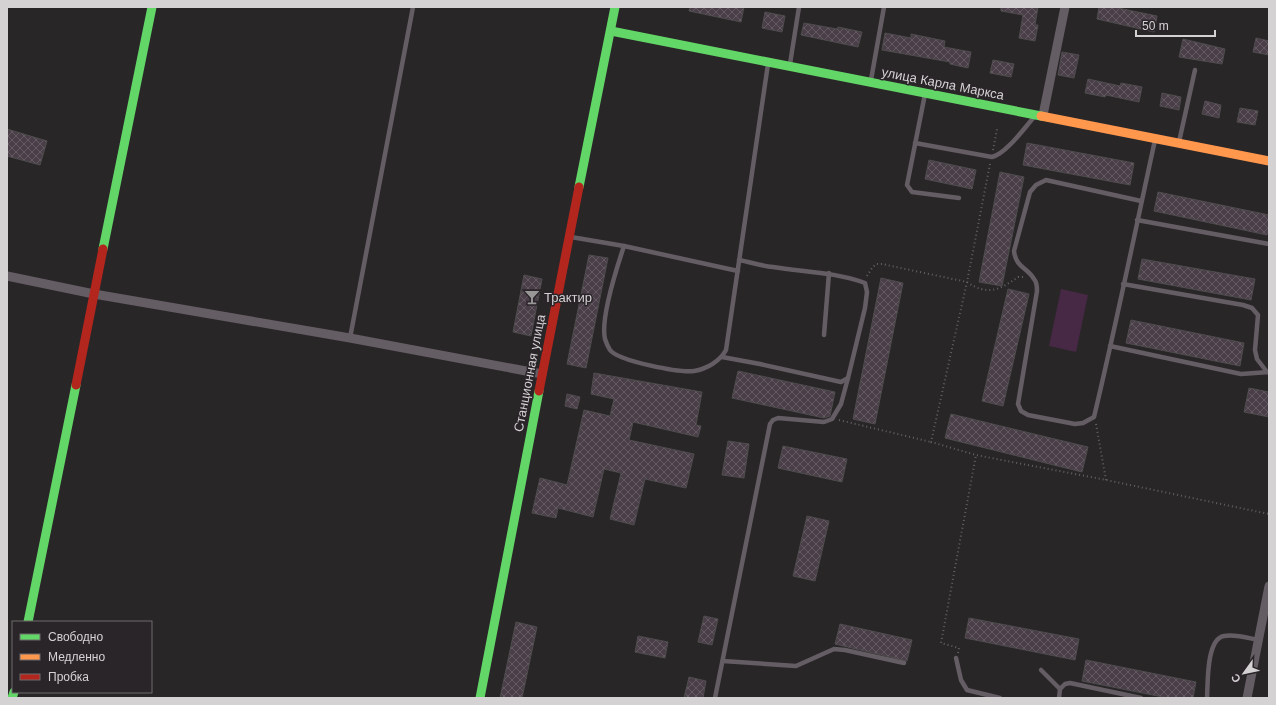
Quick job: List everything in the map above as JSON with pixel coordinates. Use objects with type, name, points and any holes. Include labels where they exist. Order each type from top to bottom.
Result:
[{"type":"street","points":[[28,621],[152,7]]},
{"type":"street","name":"Станционная улица","points":[[480,698],[542,374],[615,7]]},
{"type":"street","points":[[1040,115],[1065,7]]},
{"type":"street","name":"улица Карла Маркса","points":[[611,31],[1269,161]]},
{"type":"street","points":[[7,276],[94,294],[350,338],[542,374]]},
{"type":"street","points":[[1247,698],[1269,586]]},
{"type":"lane","points":[[350,338],[413,7]]},
{"type":"lane","points":[[789,66],[799,7]]},
{"type":"lane","points":[[870,82],[884,7]]},
{"type":"lane","points":[[624,246],[614,277],[604,325],[605,339],[610,350],[621,357],[645,364],[684,372],[696,371],[707,367],[722,357],[726,350],[768,62]]},
{"type":"lane","points":[[1179,143],[1195,70]]},
{"type":"lane","points":[[925,92],[907,185],[912,192],[959,198]]},
{"type":"lane","points":[[915,143],[992,157],[996,156],[1017,138],[1040,115]]},
{"type":"lane","points":[[1142,201],[1046,180],[1036,185],[1030,192],[1014,251],[1015,258],[1019,266],[1035,279],[1037,291],[1018,404],[1021,411],[1028,415],[1075,424],[1083,423],[1094,417],[1124,284],[1137,220],[1142,201],[1155,138]]},
{"type":"lane","points":[[1137,220],[1269,244]]},
{"type":"lane","points":[[570,237],[624,246],[738,271]]},
{"type":"lane","points":[[715,698],[770,424],[773,420],[778,418],[824,422],[832,419],[841,404],[868,292],[865,283],[855,279],[829,274],[771,267],[739,260]]},
{"type":"lane","points":[[824,334],[829,274]]},
{"type":"lane","points":[[1124,284],[1243,305],[1252,308],[1258,315],[1255,350],[1257,359],[1268,372]]},
{"type":"lane","points":[[1110,346],[1241,374],[1268,372]]},
{"type":"lane","points":[[722,357],[841,382],[848,378]]},
{"type":"lane","points":[[1207,698],[1208,672],[1215,642],[1223,636],[1234,636],[1258,640]]},
{"type":"lane","points":[[723,661],[796,666],[834,649],[904,663]]},
{"type":"lane","points":[[956,658],[961,680],[967,690],[1000,698]]},
{"type":"lane","points":[[1041,670],[1060,689]]},
{"type":"lane","points":[[1059,698],[1060,689],[1064,684],[1070,683],[1141,698]]},
{"type":"path","points":[[932,442],[967,282],[997,129]]},
{"type":"path","points":[[865,283],[872,268],[876,264],[967,282],[973,286],[993,291],[1018,277],[1035,279]]},
{"type":"path","points":[[1094,417],[1106,480]]},
{"type":"path","points":[[832,419],[932,442],[976,455],[1269,514]]},
{"type":"path","points":[[956,658],[959,648],[941,643],[976,455]]},
{"type":"shaded area","points":[[1061,289],[1088,295],[1076,352],[1049,346]]},
{"type":"building","points":[[690,7],[744,7],[741,22],[689,11]]},
{"type":"building","points":[[1001,7],[1038,7],[1035,25],[1038,25],[1035,41],[1019,38],[1023,15],[1001,11]]},
{"type":"building","points":[[1099,7],[1113,7],[1157,16],[1154,32],[1097,19]]},
{"type":"building","points":[[765,12],[785,16],[782,32],[762,28]]},
{"type":"building","points":[[804,23],[837,29],[838,27],[862,32],[858,47],[801,35]]},
{"type":"building","points":[[885,33],[911,38],[911,34],[945,41],[944,47],[971,52],[968,68],[950,64],[950,62],[882,50]]},
{"type":"building","points":[[1256,38],[1269,41],[1269,55],[1253,52]]},
{"type":"building","points":[[1183,39],[1225,49],[1222,64],[1179,57]]},
{"type":"building","points":[[1062,52],[1079,55],[1074,78],[1058,75]]},
{"type":"building","points":[[993,60],[1014,64],[1011,77],[990,73]]},
{"type":"building","points":[[1088,79],[1120,86],[1121,83],[1142,87],[1139,102],[1106,95],[1105,97],[1085,93]]},
{"type":"building","points":[[1162,93],[1181,97],[1179,110],[1160,106]]},
{"type":"building","points":[[1205,101],[1221,105],[1219,118],[1202,114]]},
{"type":"building","points":[[1240,108],[1258,111],[1255,125],[1237,122]]},
{"type":"building","points":[[7,129],[47,141],[40,165],[7,156]]},
{"type":"building","points":[[1027,143],[1134,163],[1130,185],[1023,165]]},
{"type":"building","points":[[929,160],[976,170],[972,189],[925,179]]},
{"type":"building","points":[[1000,172],[1024,177],[1002,286],[979,282]]},
{"type":"building","points":[[1158,192],[1269,215],[1267,235],[1154,211]]},
{"type":"building","points":[[589,255],[608,258],[586,368],[567,364]]},
{"type":"building","points":[[1142,259],[1255,279],[1251,300],[1138,279]]},
{"type":"building","points":[[524,275],[542,279],[531,336],[513,332]]},
{"type":"building","points":[[881,278],[903,283],[875,424],[853,419]]},
{"type":"building","points":[[1008,289],[1029,294],[1003,406],[982,401]]},
{"type":"building","points":[[1131,320],[1244,343],[1240,366],[1126,343]]},
{"type":"building","points":[[738,371],[835,392],[830,416],[824,418],[732,398]]},
{"type":"building","points":[[594,373],[702,392],[696,425],[701,426],[698,437],[633,422],[629,440],[694,454],[686,488],[645,479],[634,525],[610,519],[621,473],[604,469],[593,517],[558,508],[556,518],[532,513],[540,478],[567,485],[584,410],[610,416],[614,399],[591,394]]},
{"type":"building","points":[[1249,388],[1269,392],[1269,417],[1244,412]]},
{"type":"building","points":[[567,394],[580,397],[577,409],[565,406]]},
{"type":"building","points":[[951,414],[1088,447],[1082,472],[945,438]]},
{"type":"building","points":[[728,441],[749,444],[744,478],[722,475]]},
{"type":"building","points":[[783,446],[847,459],[842,482],[778,468]]},
{"type":"building","points":[[807,516],[829,521],[815,581],[793,576]]},
{"type":"building","points":[[704,616],[718,619],[712,645],[698,642]]},
{"type":"building","points":[[969,618],[1079,639],[1075,660],[965,638]]},
{"type":"building","points":[[516,622],[537,627],[522,698],[500,698]]},
{"type":"building","points":[[840,624],[912,640],[907,661],[835,644]]},
{"type":"building","points":[[638,636],[668,642],[665,658],[635,652]]},
{"type":"building","points":[[1086,660],[1196,682],[1193,698],[1168,698],[1082,681]]},
{"type":"building","points":[[689,677],[706,681],[703,698],[684,698]]},
{"type":"traffic: fast","points":[[103,249],[152,7]]},
{"type":"traffic: fast","points":[[579,187],[615,7]]},
{"type":"traffic: fast","points":[[611,31],[1041,116]]},
{"type":"traffic: fast","points":[[28,621],[76,385]]},
{"type":"traffic: fast","points":[[480,698],[539,391]]},
{"type":"traffic: fast","points":[[12,698],[14,693]]},
{"type":"traffic: slow","points":[[1041,116],[1269,161]]},
{"type":"traffic: jam","points":[[539,391],[579,187]]},
{"type":"traffic: jam","points":[[76,385],[103,249]]},
{"type":"place","name":"Трактир","points":[[532,297]]}]
